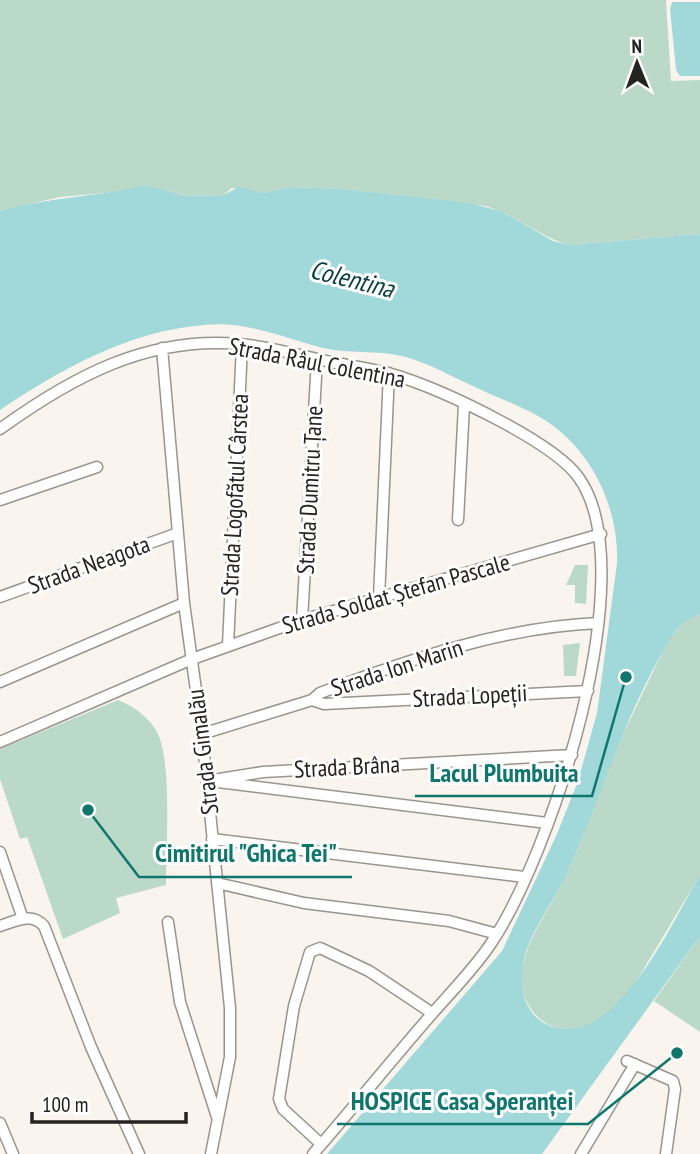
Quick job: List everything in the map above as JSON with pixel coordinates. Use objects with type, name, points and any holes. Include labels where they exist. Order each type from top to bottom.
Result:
[{"type":"street","name":"Strada Râul Colentina","points":[[0,429],[78,378],[113,362],[162,348],[200,344],[242,345],[389,373],[464,405],[530,438],[562,459],[586,490],[601,534],[603,571],[598,623],[588,691],[572,755],[547,823],[497,934],[313,1154]]},
{"type":"street","name":"Strada Logofătul Cârstea","points":[[228,646],[242,345]]},
{"type":"street","name":"Strada Gimalău","points":[[162,348],[184,603],[202,734],[230,1008],[230,1057],[211,1154]]},
{"type":"street","name":"Strada Dumitru Țane","points":[[302,620],[317,360]]},
{"type":"street","points":[[379,598],[389,373]]},
{"type":"street","points":[[458,520],[464,405]]},
{"type":"street","points":[[0,500],[97,467]]},
{"type":"street","name":"Strada Neagota","points":[[0,597],[178,533]]},
{"type":"street","name":"Strada Soldat Ștefan Pascale","points":[[0,742],[192,659],[302,620],[601,534]]},
{"type":"street","points":[[0,682],[184,603]]},
{"type":"street","name":"Strada Ion Marin","points":[[202,734],[312,700],[332,689],[486,640],[531,631],[598,623]]},
{"type":"street","name":"Strada Lopeții","points":[[312,700],[324,704],[588,691]]},
{"type":"street","name":"Strada Brâna","points":[[207,781],[263,772],[572,755]]},
{"type":"street","points":[[207,781],[547,823]]},
{"type":"street","points":[[212,839],[524,877]]},
{"type":"street","points":[[0,852],[3,870],[23,919]]},
{"type":"street","points":[[217,883],[304,903],[449,921],[497,934]]},
{"type":"street","points":[[0,926],[23,919],[38,919],[47,930],[91,1046],[139,1154]]},
{"type":"street","points":[[168,922],[180,1002],[218,1120]]},
{"type":"street","points":[[321,1144],[282,1109],[279,1099],[294,1006],[310,951],[320,948],[369,971],[432,1013]]},
{"type":"street","points":[[581,1154],[631,1062],[669,1077],[675,1084],[666,1154]]},
{"type":"street","points":[[0,1123],[13,1154]]},
{"type":"green space","points":[[0,0],[666,0],[671,81],[700,80],[700,234],[569,245],[485,206],[343,189],[290,187],[263,193],[232,188],[223,195],[186,196],[146,185],[126,191],[60,197],[0,211]]},
{"type":"green space","points":[[575,565],[588,565],[586,604],[575,603],[575,585],[566,585]]},
{"type":"green space","points":[[700,614],[700,875],[631,990],[617,1005],[590,1025],[576,1029],[551,1026],[540,1019],[526,999],[522,986],[524,959],[577,852],[605,776],[665,648],[683,623]]},
{"type":"green space","points":[[580,643],[576,676],[564,676],[563,645]]},
{"type":"green space","points":[[118,700],[146,718],[155,728],[162,748],[167,786],[166,885],[116,898],[120,913],[63,939],[27,837],[20,839],[0,779],[0,749]]},
{"type":"green space","points":[[700,936],[700,1032],[654,1001]]},
{"type":"water","points":[[672,2],[700,2],[700,76],[680,76],[676,70],[670,9]]},
{"type":"water","name":"Colentina","points":[[146,185],[186,196],[223,195],[239,187],[263,193],[290,187],[343,189],[468,203],[501,211],[553,241],[569,245],[700,234],[700,614],[686,621],[675,632],[653,669],[626,726],[567,874],[527,948],[522,975],[527,1004],[546,1024],[571,1029],[595,1021],[617,1003],[638,979],[700,875],[700,936],[542,1154],[327,1154],[502,951],[557,834],[578,781],[597,713],[617,563],[613,520],[607,499],[598,479],[573,443],[556,428],[523,408],[411,359],[392,354],[323,348],[235,325],[176,329],[123,344],[47,380],[0,410],[0,211]]},
{"type":"place","name":"Lacul Plumbuita","points":[[626,677]]},
{"type":"place","name":"Cimitirul \"Ghica Tei\"","points":[[88,810]]},
{"type":"place","name":"HOSPICE Casa Speranței","points":[[677,1053]]}]
